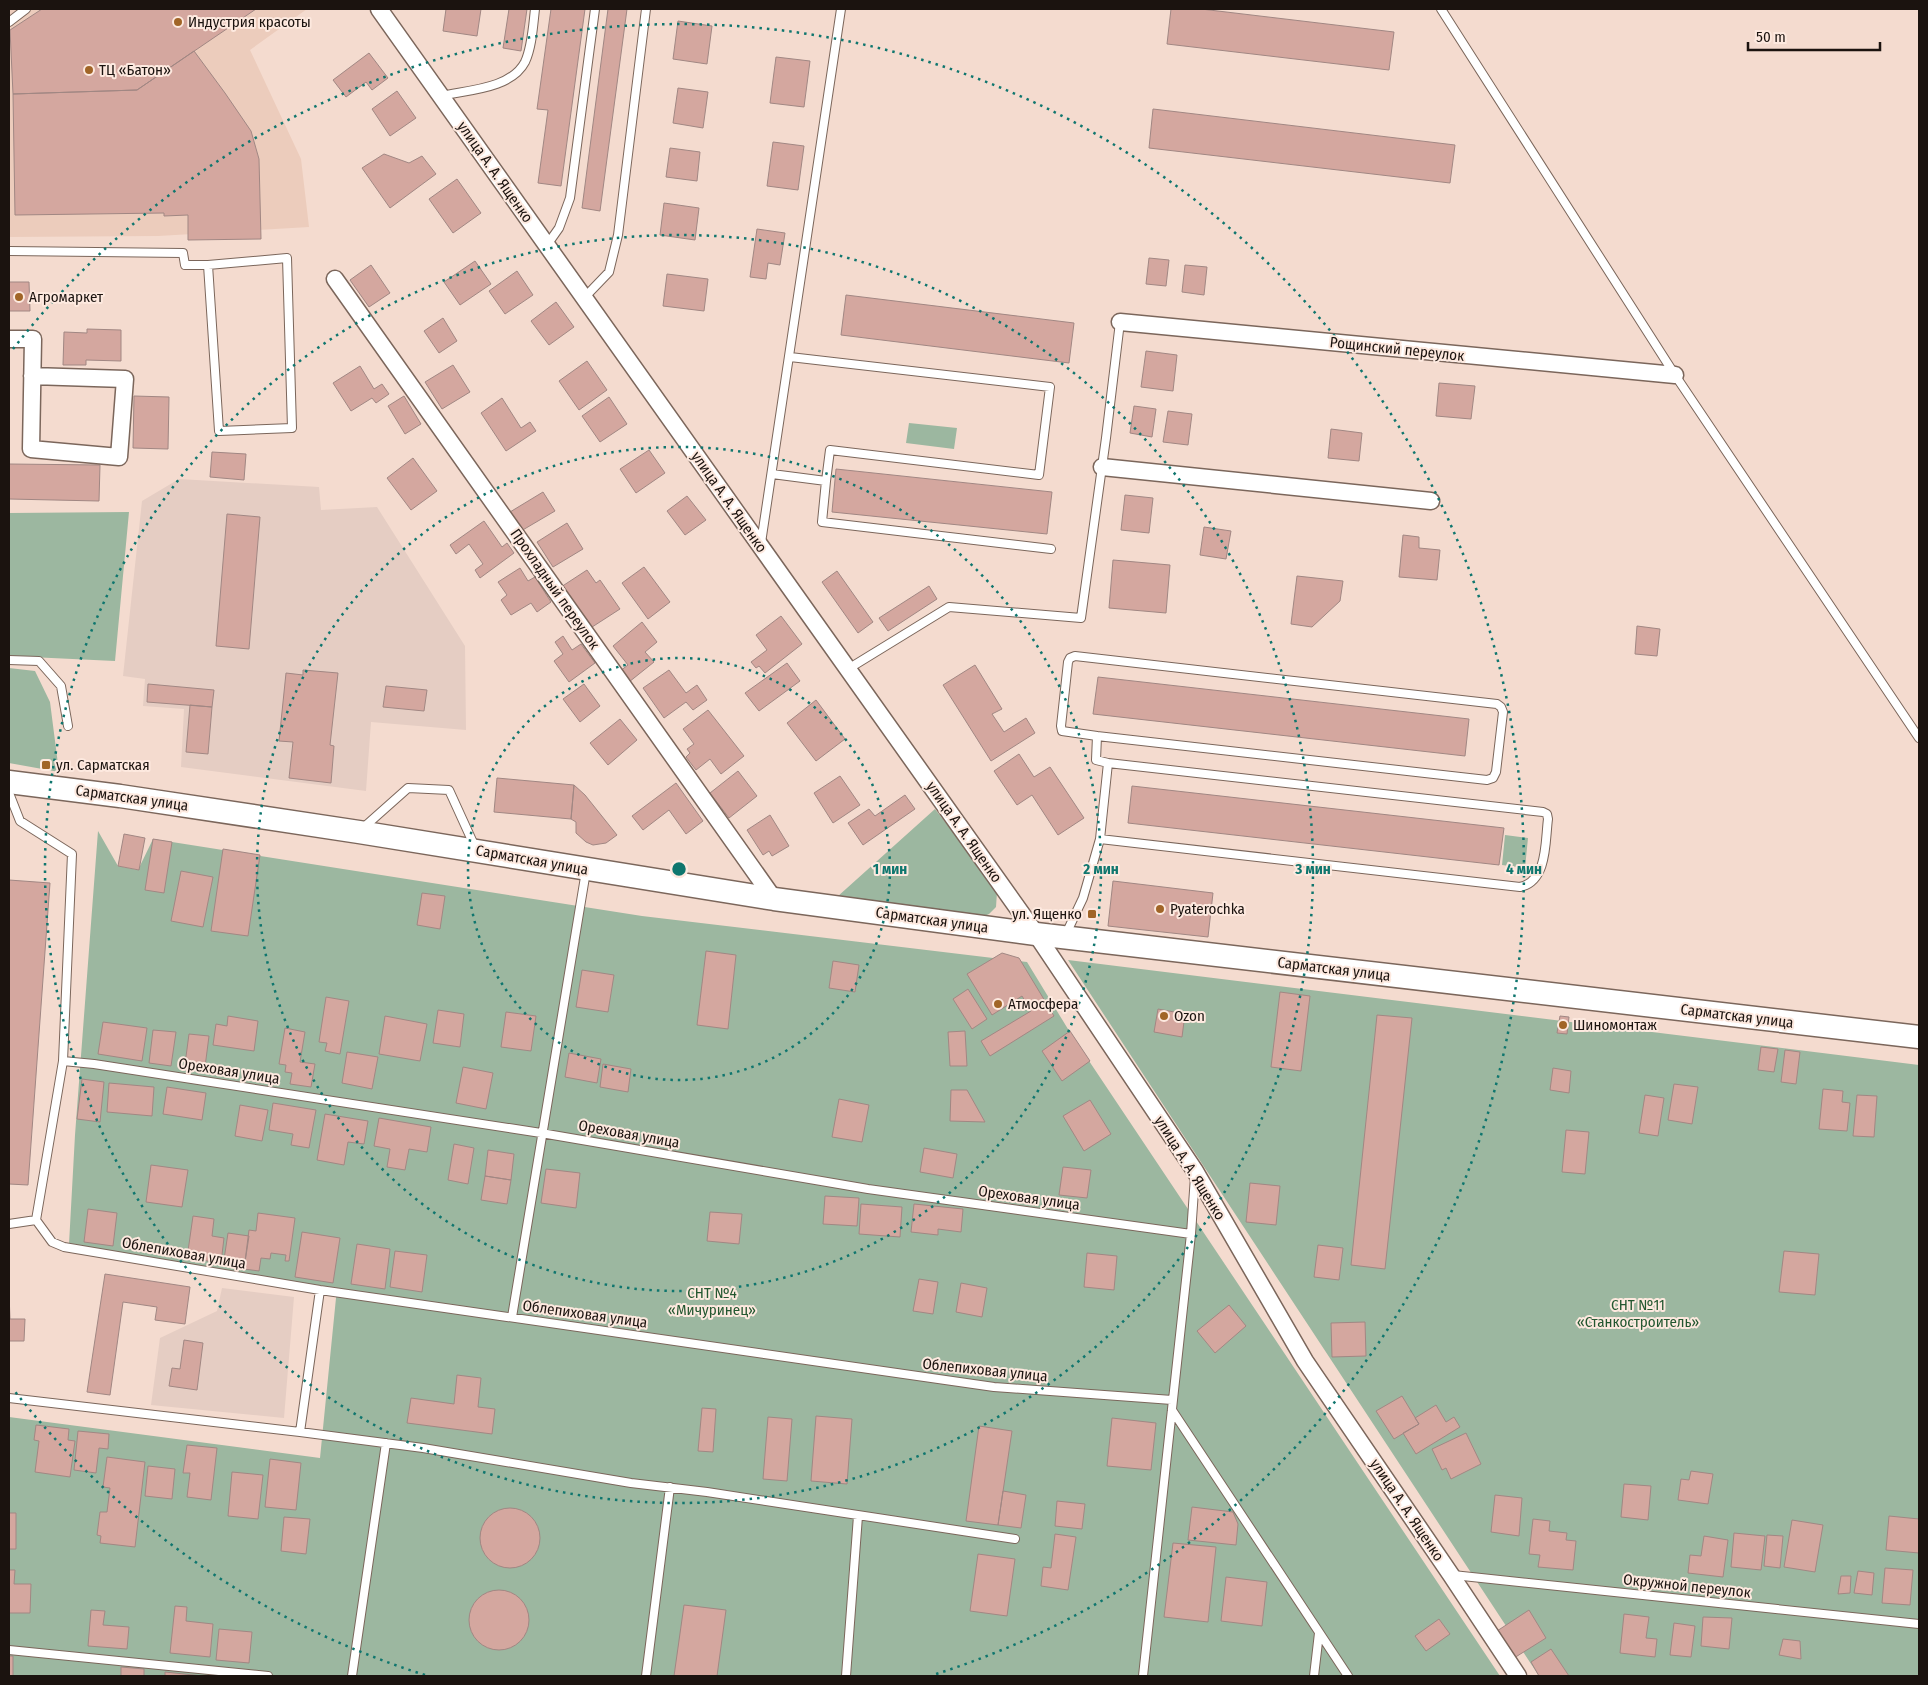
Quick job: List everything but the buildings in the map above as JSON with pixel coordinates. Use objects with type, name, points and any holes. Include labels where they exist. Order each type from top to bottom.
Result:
[{"type":"main road","name":"Сарматская улица","points":[[9,782],[120,796],[359,832],[774,899],[1064,938],[1919,1037]]},
{"type":"street","name":"улица А. А. Ященко","points":[[379,9],[1036,934],[1195,1171],[1305,1361],[1518,1676]]},
{"type":"street","name":"Прохладный переулок","points":[[335,279],[774,899]]},
{"type":"street","name":"Рощинский переулок","points":[[1120,322],[1675,376]]},
{"type":"street","points":[[9,339],[33,339],[30,449],[119,457],[125,379],[32,376]]},
{"type":"street","points":[[1102,467],[1431,501]]},
{"type":"lane","points":[[9,22],[26,9]]},
{"type":"lane","points":[[441,96],[500,84],[515,76],[525,62],[531,40],[535,9]]},
{"type":"lane","points":[[546,245],[559,228],[570,198],[595,9]]},
{"type":"lane","points":[[584,298],[608,272],[618,235],[646,9]]},
{"type":"lane","points":[[761,546],[841,9]]},
{"type":"lane","points":[[1441,9],[1675,376],[1919,738]]},
{"type":"lane","points":[[9,251],[183,253],[185,266],[287,258],[292,428],[219,431],[208,265]]},
{"type":"lane","points":[[848,669],[950,607],[1081,618],[1120,322]]},
{"type":"lane","points":[[790,357],[1050,388],[1039,475],[830,450],[822,522],[1051,549]]},
{"type":"lane","points":[[772,474],[826,481]]},
{"type":"lane","points":[[1075,656],[1496,704],[1502,707],[1503,712],[1496,772],[1493,778],[1487,780],[1097,736],[1062,731],[1068,662],[1070,658],[1075,656]]},
{"type":"lane","points":[[9,660],[39,661],[62,686],[68,726]]},
{"type":"lane","points":[[1097,736],[1096,760],[1108,763],[1543,812],[1547,814],[1548,819],[1543,860],[1539,870],[1532,881],[1526,886],[1520,887],[1100,839]]},
{"type":"lane","points":[[1064,938],[1083,898],[1100,839],[1108,763]]},
{"type":"lane","points":[[359,832],[408,788],[449,790],[477,851]]},
{"type":"lane","points":[[9,794],[20,821],[72,854],[63,1061],[36,1220],[9,1224]]},
{"type":"lane","points":[[512,1317],[586,869]]},
{"type":"lane","name":"Ореховая улица","points":[[63,1061],[94,1064],[541,1133],[868,1189],[1191,1234]]},
{"type":"lane","points":[[1143,1676],[1191,1234],[1195,1171]]},
{"type":"lane","name":"Облепиховая улица","points":[[36,1220],[52,1242],[64,1247],[320,1290],[994,1388],[1172,1400]]},
{"type":"lane","points":[[300,1432],[320,1290]]},
{"type":"lane","points":[[9,1398],[386,1443],[631,1483],[670,1487],[1015,1539]]},
{"type":"lane","points":[[1172,1410],[1348,1676]]},
{"type":"lane","points":[[352,1676],[386,1443]]},
{"type":"lane","points":[[646,1676],[670,1487]]},
{"type":"lane","points":[[846,1676],[858,1516]]},
{"type":"lane","name":"Окружной переулок","points":[[1451,1575],[1919,1624]]},
{"type":"lane","points":[[1314,1676],[1319,1633]]},
{"type":"lane","points":[[9,1650],[268,1676]]},
{"type":"shaded area","points":[[9,9],[307,9],[250,50],[301,159],[309,227],[158,236],[9,237]]},
{"type":"shaded area","points":[[179,479],[319,487],[321,510],[377,507],[465,646],[466,730],[371,722],[366,791],[181,767],[184,709],[143,706],[145,679],[123,676],[142,501]]},
{"type":"shaded area","points":[[222,1288],[294,1297],[284,1418],[151,1405],[160,1338],[217,1311]]},
{"type":"green space","points":[[909,423],[957,428],[954,449],[906,443]]},
{"type":"green space","points":[[129,512],[115,661],[9,656],[9,513]]},
{"type":"green space","points":[[9,668],[35,671],[50,702],[59,772],[9,763]]},
{"type":"green space","points":[[935,809],[990,880],[997,892],[996,907],[989,914],[980,918],[837,897]]},
{"type":"green space","name":"СНТ №4 «Мичуринец»","points":[[98,831],[118,866],[138,870],[153,839],[642,916],[1027,962],[1071,1034],[1500,1676],[9,1676],[9,1417],[320,1458],[337,1288],[69,1244],[75,1135]]},
{"type":"green space","points":[[1505,835],[1528,838],[1525,868],[1502,865]]},
{"type":"green space","name":"СНТ №11 «Станкостроитель»","points":[[1068,960],[1919,1065],[1919,1676],[1539,1676]]},
{"type":"place","name":"Индустрия красоты","points":[[178,22]]},
{"type":"place","name":"ТЦ «Батон»","points":[[89,70]]},
{"type":"place","name":"Агромаркет","points":[[19,297]]},
{"type":"place","name":"ул. Сарматская","points":[[46,765]]},
{"type":"place","name":"Pyaterochka","points":[[1160,909]]},
{"type":"place","name":"ул. Ященко","points":[[1092,914]]},
{"type":"place","name":"Атмосфера","points":[[998,1004]]},
{"type":"place","name":"Ozon","points":[[1164,1016]]},
{"type":"place","name":"Шиномонтаж","points":[[1563,1025]]}]
